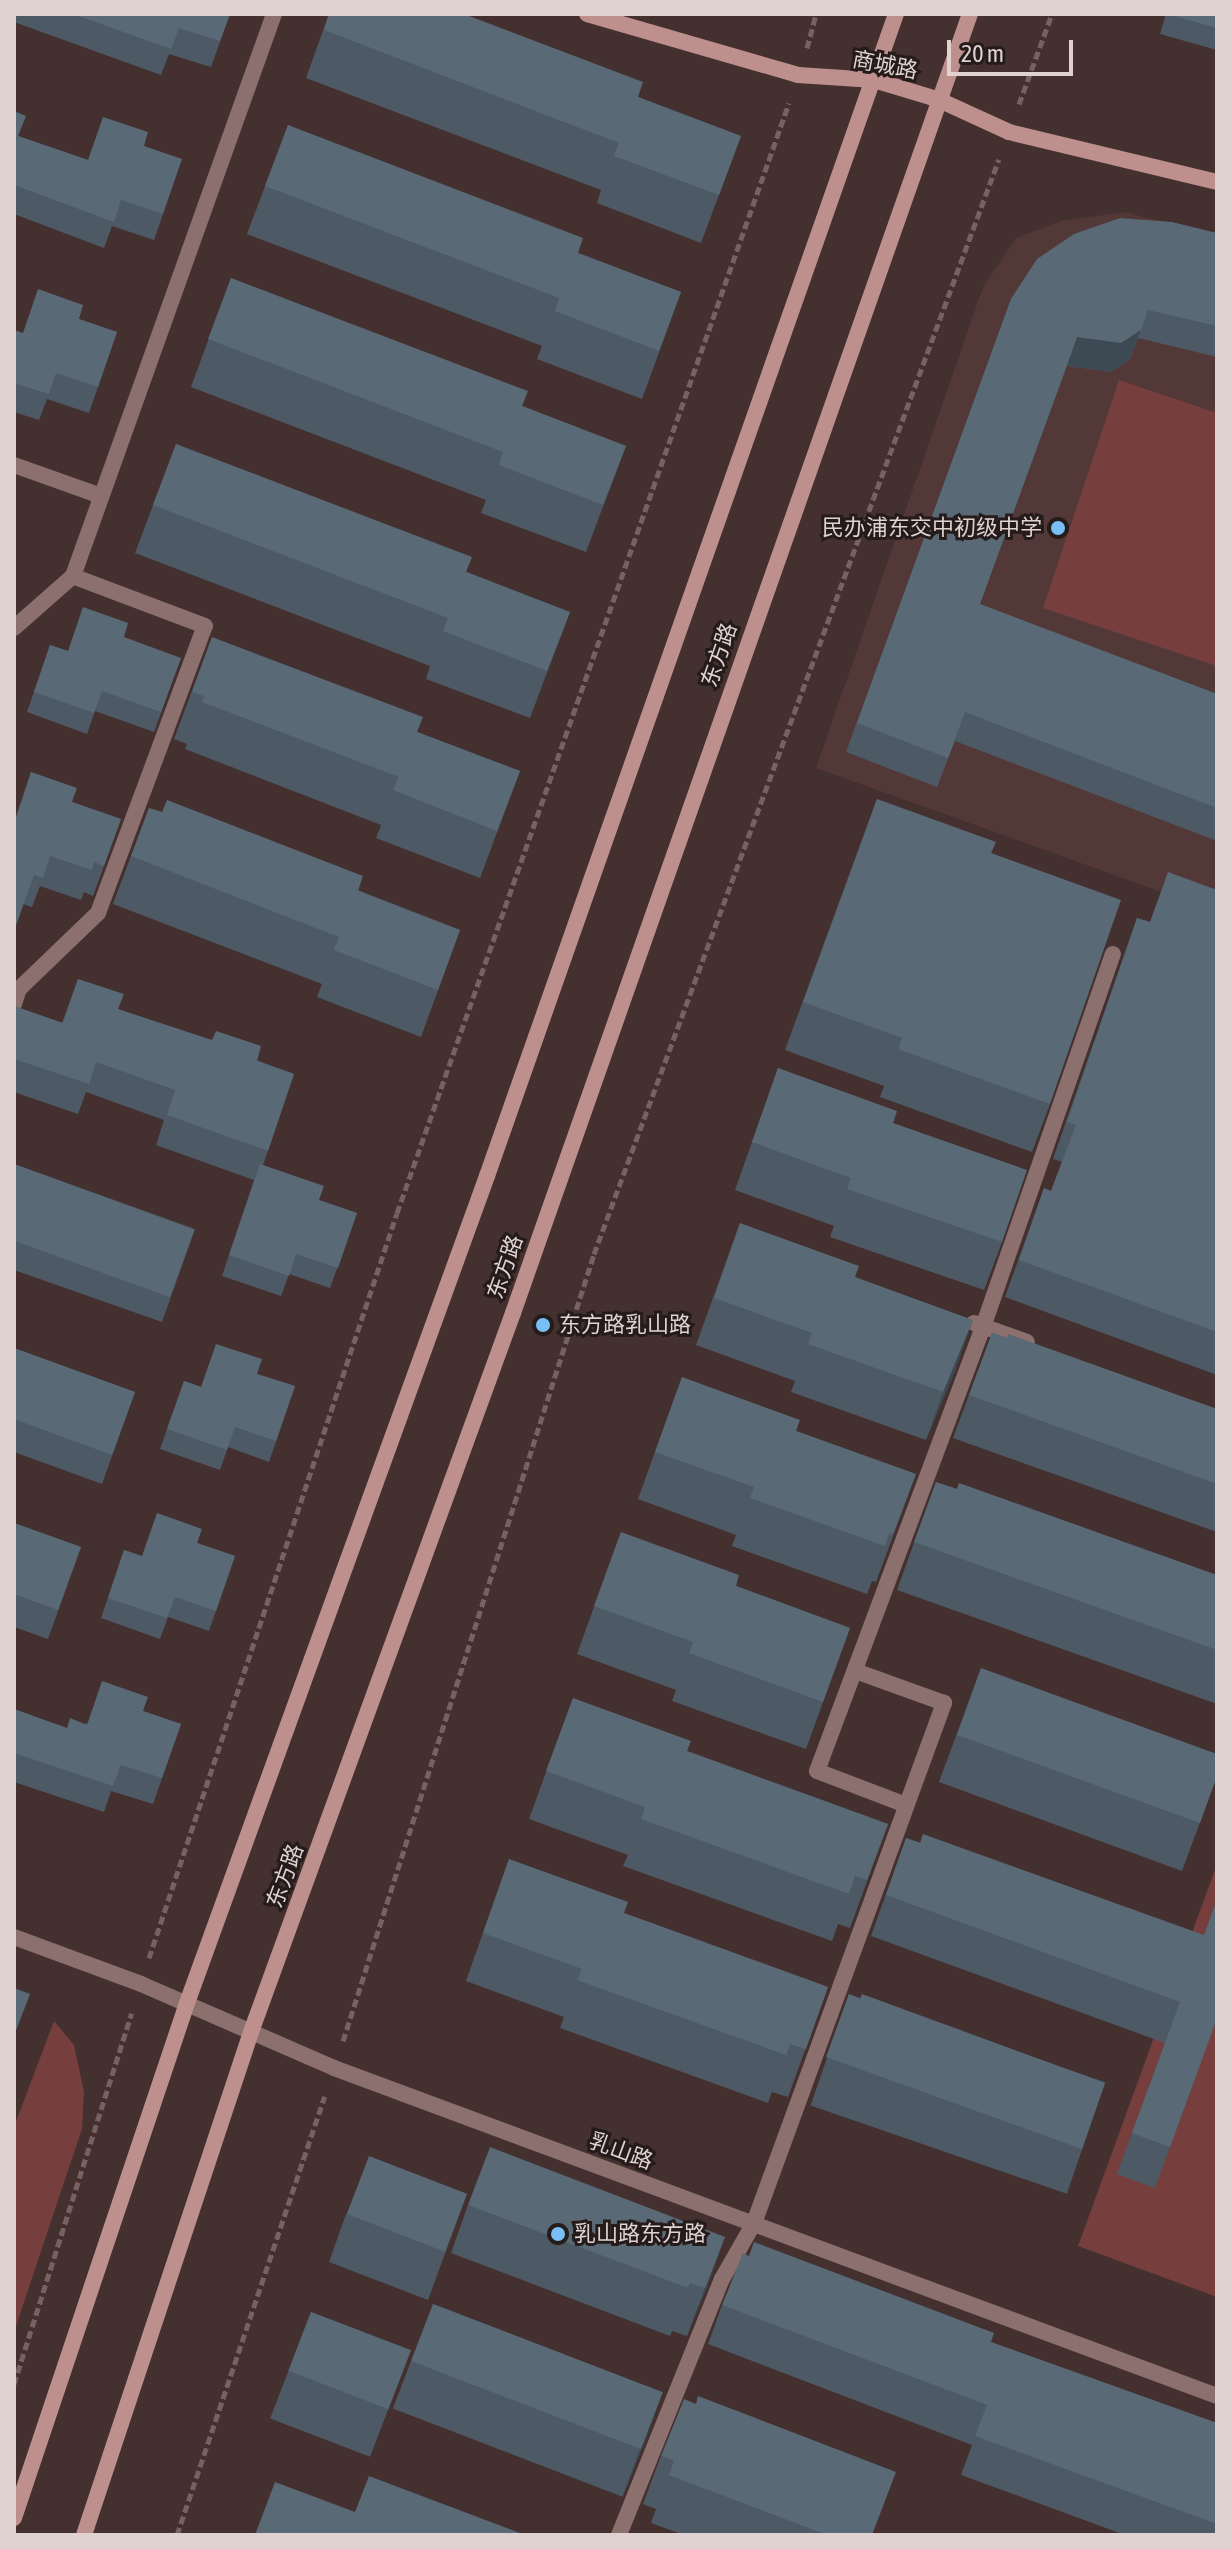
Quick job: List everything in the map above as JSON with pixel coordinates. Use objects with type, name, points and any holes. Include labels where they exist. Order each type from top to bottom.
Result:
[{"type":"main road","name":"商城路","points":[[587,14],[798,75],[874,80],[937,99],[1009,132],[1217,182]]},
{"type":"main road","name":"东方路","points":[[14,2518],[187,2003],[487,1176],[896,14]]},
{"type":"main road","name":"东方路","points":[[84,2535],[251,2032],[513,1313],[937,99],[970,14]]},
{"type":"street","points":[[14,628],[73,576],[274,14]]},
{"type":"street","points":[[14,465],[101,496]]},
{"type":"street","points":[[14,1004],[19,989],[98,913],[205,626],[73,576]]},
{"type":"street","points":[[906,1805],[817,1771],[983,1327],[1113,954]]},
{"type":"street","points":[[954,1316],[1042,1347]]},
{"type":"street","points":[[619,2535],[722,2279],[754,2223],[944,1703],[855,1671]]},
{"type":"street","name":"乳山路","points":[[14,1937],[141,1984],[334,2068],[1217,2396]]},
{"type":"path","points":[[14,2384],[141,1984],[397,1213],[798,75],[816,14]]},
{"type":"path","points":[[177,2535],[334,2068],[594,1254],[1052,14]]},
{"type":"shaded area","name":"民办浦东交中初级中学","points":[[1125,212],[1217,236],[1217,912],[816,768],[983,287],[1016,238],[1061,221]]},
{"type":"shaded area","points":[[1119,380],[1217,413],[1217,666],[1043,608]]},
{"type":"shaded area","points":[[1217,1864],[1217,2297],[1078,2246]]},
{"type":"shaded area","points":[[54,2021],[74,2045],[84,2092],[82,2129],[14,2332],[14,2127]]},
{"type":"building","points":[[73,14],[230,14],[220,41],[179,28],[171,49]]},
{"type":"building","points":[[329,14],[464,14],[643,82],[638,97],[741,136],[719,195],[614,156],[619,143],[324,30]]},
{"type":"building","points":[[1168,14],[1217,14],[1217,28]]},
{"type":"building","points":[[14,111],[26,116],[18,136],[88,160],[103,117],[148,132],[144,146],[182,159],[163,214],[121,200],[114,222],[14,185]]},
{"type":"building","points":[[288,125],[583,238],[578,253],[681,292],[659,351],[555,311],[559,298],[265,186]]},
{"type":"building","points":[[1120,218],[1172,222],[1217,233],[1217,326],[1148,310],[1141,330],[1121,343],[1077,337],[980,604],[1217,694],[1217,808],[965,712],[948,758],[857,723],[1011,299],[1037,259],[1074,234]]},
{"type":"building","points":[[231,278],[528,391],[522,406],[626,446],[603,505],[499,465],[503,452],[208,339]]},
{"type":"building","points":[[38,289],[83,305],[79,319],[117,332],[98,387],[56,373],[49,394],[14,383],[14,330],[23,333]]},
{"type":"building","points":[[176,444],[472,557],[466,572],[570,612],[547,671],[443,631],[448,618],[153,505]]},
{"type":"building","points":[[83,607],[128,623],[124,637],[181,658],[161,712],[102,691],[94,713],[34,692],[50,645],[68,651]]},
{"type":"building","points":[[212,637],[423,717],[417,732],[520,771],[497,831],[393,790],[399,777],[202,702],[204,696],[192,692]]},
{"type":"building","points":[[31,772],[77,788],[72,802],[121,819],[104,866],[94,862],[92,870],[50,856],[43,878],[34,875],[14,931],[14,815],[17,816]]},
{"type":"building","points":[[877,799],[996,842],[991,853],[1121,900],[1050,1104],[898,1049],[902,1038],[803,1002]]},
{"type":"building","points":[[167,800],[363,876],[358,891],[460,930],[438,990],[334,950],[339,937],[131,856],[149,808],[162,812]]},
{"type":"building","points":[[1168,872],[1217,890],[1217,1332],[1019,1260],[1044,1188],[1051,1191],[1076,1125],[1067,1122],[1137,918],[1150,922]]},
{"type":"building","points":[[78,979],[124,994],[118,1009],[212,1040],[216,1031],[261,1046],[257,1061],[294,1074],[268,1151],[167,1115],[175,1090],[96,1062],[89,1084],[14,1059],[14,1006],[63,1023]]},
{"type":"building","points":[[778,1068],[897,1111],[893,1123],[1027,1170],[1002,1242],[847,1189],[851,1178],[752,1142]]},
{"type":"building","points":[[14,1164],[194,1230],[170,1297],[14,1241]]},
{"type":"building","points":[[260,1164],[324,1186],[319,1200],[357,1213],[338,1268],[296,1254],[289,1276],[229,1255]]},
{"type":"building","points":[[740,1223],[859,1266],[855,1277],[973,1320],[943,1392],[808,1344],[812,1333],[714,1298]]},
{"type":"building","points":[[992,1333],[1007,1338],[1008,1334],[1217,1409],[1217,1484],[969,1395]]},
{"type":"building","points":[[216,1344],[262,1359],[257,1374],[295,1386],[276,1441],[235,1427],[227,1450],[167,1429],[184,1381],[201,1387]]},
{"type":"building","points":[[14,1348],[135,1392],[112,1455],[14,1419]]},
{"type":"building","points":[[682,1377],[800,1420],[796,1431],[916,1474],[893,1534],[889,1533],[885,1546],[750,1498],[754,1487],[655,1452]]},
{"type":"building","points":[[936,1482],[957,1489],[959,1483],[1217,1575],[1217,1650],[914,1542]]},
{"type":"building","points":[[157,1513],[202,1529],[197,1543],[235,1556],[216,1611],[175,1597],[167,1618],[108,1598],[124,1550],[142,1556]]},
{"type":"building","points":[[14,1523],[81,1547],[58,1610],[14,1594]]},
{"type":"building","points":[[621,1532],[739,1575],[736,1586],[850,1628],[823,1702],[689,1653],[693,1642],[594,1606]]},
{"type":"building","points":[[981,1668],[1217,1754],[1217,1776],[1200,1823],[957,1735]]},
{"type":"building","points":[[102,1681],[148,1697],[143,1711],[181,1724],[162,1778],[121,1765],[113,1786],[14,1753],[14,1709],[67,1728],[70,1718],[87,1725]]},
{"type":"building","points":[[573,1698],[691,1741],[687,1751],[888,1824],[867,1880],[855,1876],[849,1894],[641,1819],[645,1807],[546,1771]]},
{"type":"building","points":[[923,1834],[1204,1935],[1217,1899],[1217,2018],[1170,2147],[1132,2133],[1180,2002],[886,1895],[906,1838],[920,1843]]},
{"type":"building","points":[[509,1859],[628,1902],[624,1913],[828,1987],[806,2049],[790,2044],[786,2055],[577,1980],[582,1969],[483,1933]]},
{"type":"building","points":[[14,1988],[30,1994],[14,2036]]},
{"type":"building","points":[[849,1994],[860,1999],[862,1994],[1105,2083],[1082,2149],[826,2057]]},
{"type":"building","points":[[490,2147],[725,2237],[705,2288],[690,2283],[688,2288],[468,2205]]},
{"type":"building","points":[[369,2156],[467,2194],[445,2252],[347,2214]]},
{"type":"building","points":[[754,2242],[994,2333],[991,2342],[1217,2423],[1217,2524],[975,2436],[987,2405],[722,2305],[743,2253],[749,2256]]},
{"type":"building","points":[[433,2304],[663,2392],[641,2449],[411,2361]]},
{"type":"building","points":[[311,2312],[411,2350],[388,2409],[288,2371]]},
{"type":"building","points":[[698,2396],[896,2472],[872,2535],[827,2535],[669,2475],[674,2461],[661,2456],[684,2399],[696,2404]]},
{"type":"building","points":[[369,2476],[525,2535],[255,2535],[275,2482],[355,2512]]},
{"type":"place","name":"民办浦东交中初级中学","points":[[1058,528]]},
{"type":"place","name":"东方路乳山路","points":[[543,1325]]},
{"type":"place","name":"乳山路东方路","points":[[558,2234]]}]
